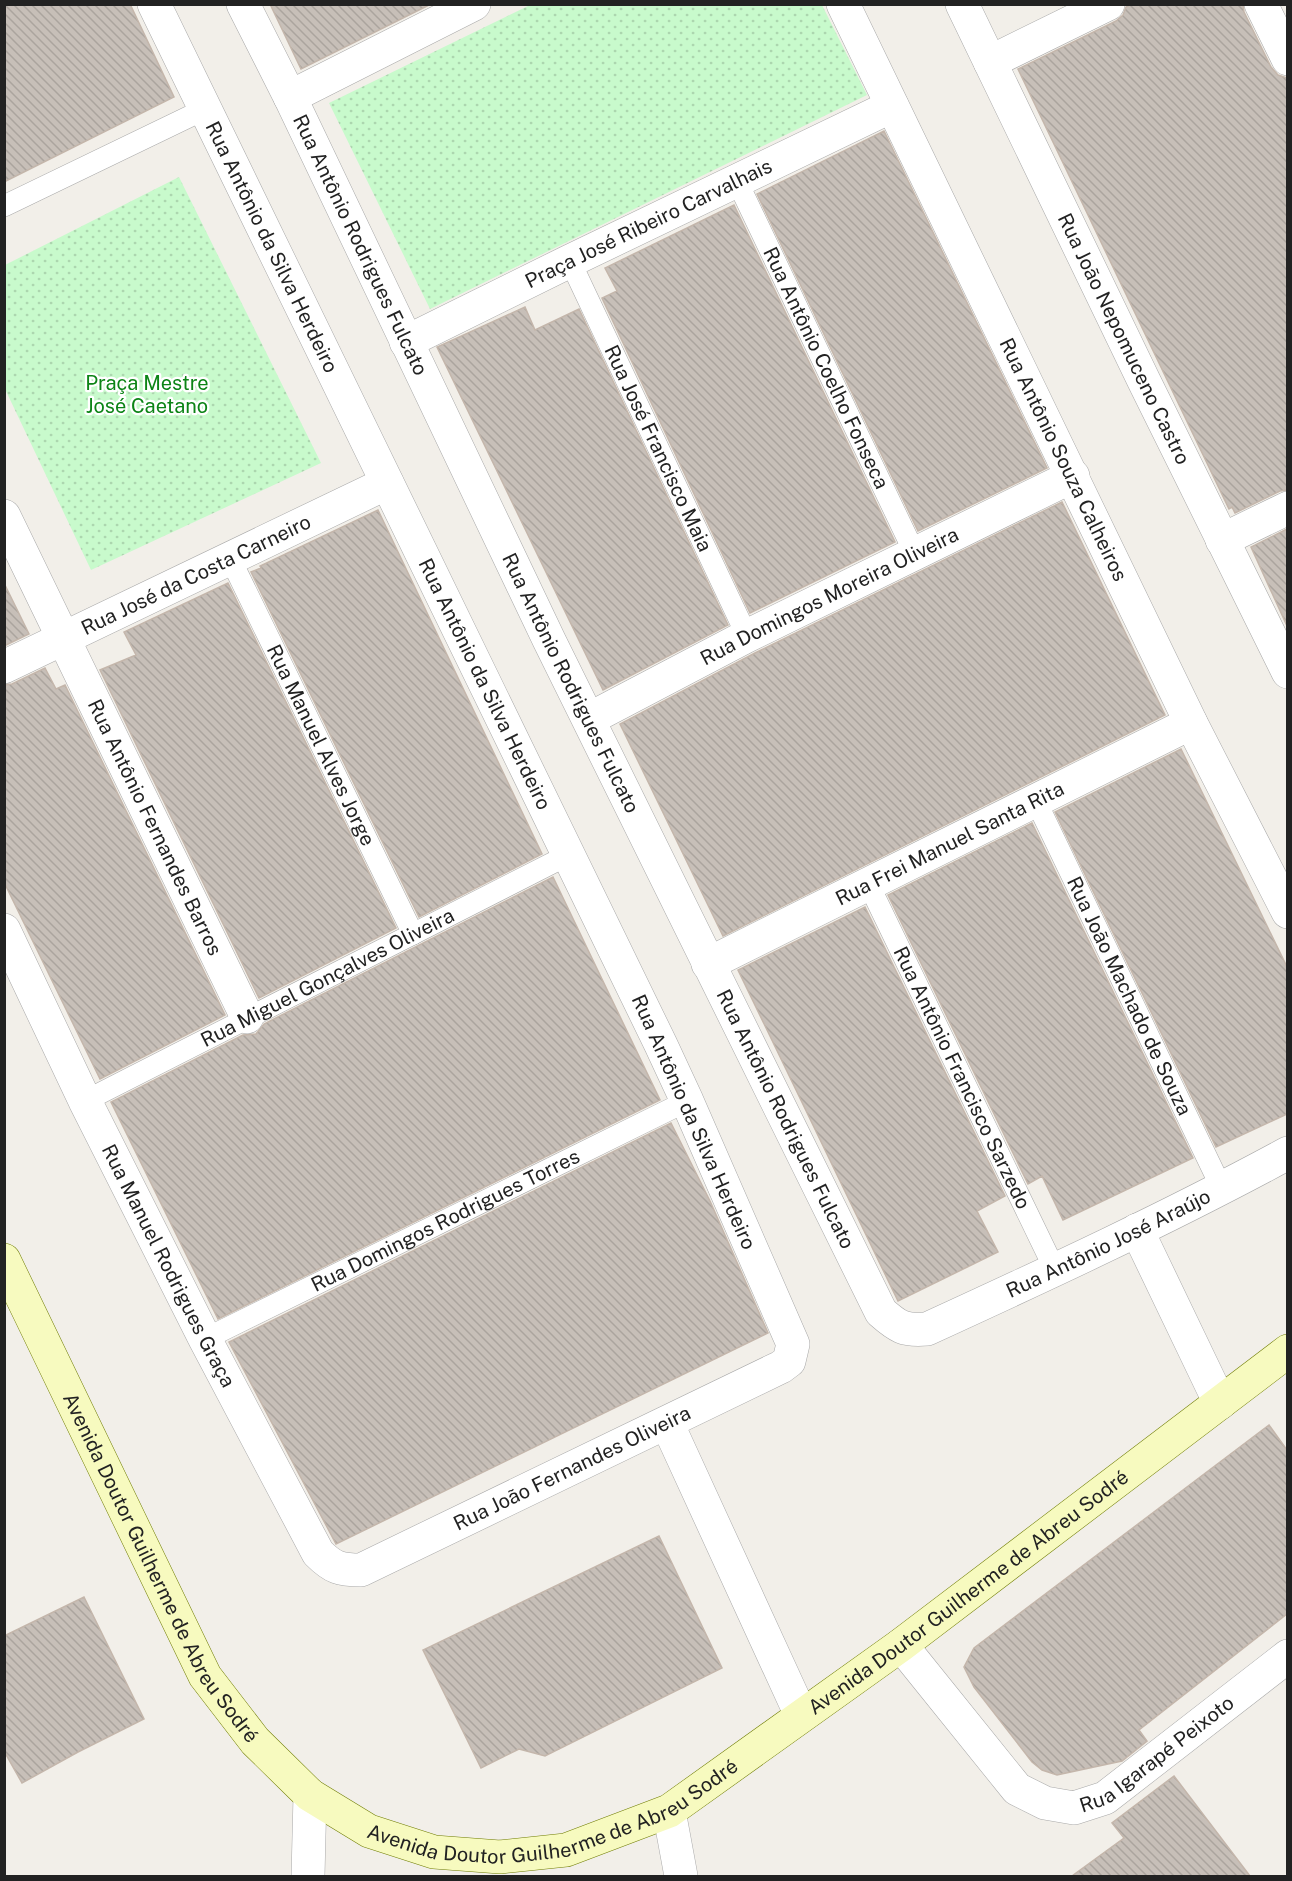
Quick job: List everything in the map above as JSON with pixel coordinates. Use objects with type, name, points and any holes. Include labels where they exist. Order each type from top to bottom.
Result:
[{"type":"street","name":"Rua Antônio da Silva Herdeiro","points":[[154,4],[687,1101],[793,1344],[789,1360],[781,1366]]},
{"type":"street","name":"Rua Antônio Rodrigues Fulcato","points":[[243,4],[708,964],[881,1312],[896,1325],[910,1331],[927,1329]]},
{"type":"street","name":"Rua Antônio Souza Calheiros","points":[[843,4],[1191,723],[1287,912]]},
{"type":"street","name":"Rua João Nepomuceno Castro","points":[[962,4],[1287,672]]},
{"type":"street","points":[[990,62],[1108,4]]},
{"type":"street","points":[[1261,4],[1287,59]]},
{"type":"street","points":[[290,97],[455,9]]},
{"type":"street","name":"Praça José Ribeiro Carvalhais","points":[[406,342],[892,106]]},
{"type":"street","name":"Rua Domingos Moreira Oliveira","points":[[589,718],[747,636],[1073,477]]},
{"type":"street","name":"Rua José da Costa Carneiro","points":[[4,667],[387,483]]},
{"type":"street","points":[[1222,540],[1287,508]]},
{"type":"street","points":[[4,516],[63,638]]},
{"type":"street","name":"Rua Antônio Fernandes Barros","points":[[63,638],[247,1017]]},
{"type":"street","name":"Rua Frei Manuel Santa Rita","points":[[708,964],[1191,723]]},
{"type":"street","name":"Rua Manuel Rodrigues Graça","points":[[4,930],[85,1101],[205,1339],[318,1553],[330,1565],[344,1570],[362,1570]]},
{"type":"street","name":"Rua Antônio José Araújo","points":[[927,1329],[1222,1189],[1287,1153]]},
{"type":"street","points":[[1137,1230],[1220,1403]]},
{"type":"street","name":"Avenida Doutor Guilherme de Abreu Sodré","points":[[4,1260],[205,1676],[255,1741],[310,1795],[369,1831],[434,1852],[500,1857],[566,1850],[669,1811],[901,1645],[1287,1351]]},
{"type":"street","name":"Rua João Fernandes Oliveira","points":[[362,1570],[781,1366]]},
{"type":"street","points":[[667,1423],[801,1715]]},
{"type":"street","name":"Rua Igarapé Peixoto","points":[[901,1645],[1017,1789],[1045,1803],[1074,1808],[1105,1798],[1287,1656]]},
{"type":"street","points":[[308,1876],[310,1795]]},
{"type":"street","points":[[669,1811],[681,1876]]},
{"type":"lane","points":[[4,206],[205,109]]},
{"type":"lane","name":"Rua Antônio Coelho Fonseca","points":[[737,181],[915,554]]},
{"type":"lane","name":"Rua José Francisco Maia","points":[[570,261],[747,636]]},
{"type":"lane","name":"Rua Manuel Alves Jorge","points":[[231,558],[413,934]]},
{"type":"lane","name":"Rua João Machado de Souza","points":[[1036,801],[1222,1189]]},
{"type":"lane","name":"Rua Miguel Gonçalves Oliveira","points":[[85,1101],[568,855]]},
{"type":"lane","name":"Rua Antônio Francisco Sarzedo","points":[[869,885],[1055,1270]]},
{"type":"lane","name":"Rua Domingos Rodrigues Torres","points":[[205,1339],[687,1101]]},
{"type":"green space","points":[[530,5],[822,5],[867,95],[430,309],[329,103]]},
{"type":"green space","name":"Praça Mestre José Caetano","points":[[179,177],[321,463],[91,570],[5,389],[5,265]]},
{"type":"building","points":[[4,4],[130,4],[174,97],[4,182]]},
{"type":"building","points":[[270,4],[431,4],[301,69]]},
{"type":"building","points":[[1131,4],[1243,4],[1244,12],[1271,67],[1278,75],[1287,78],[1287,490],[1280,491],[1235,513],[1232,507],[1229,509],[1018,69],[1116,21]]},
{"type":"building","points":[[884,131],[1047,468],[918,531],[757,194]]},
{"type":"building","points":[[734,205],[895,542],[750,613],[602,298],[617,291],[605,268]]},
{"type":"building","points":[[525,307],[535,330],[579,309],[728,625],[603,690],[437,347]]},
{"type":"building","points":[[1062,502],[1165,715],[723,936],[620,724],[755,653]]},
{"type":"building","points":[[378,510],[542,854],[419,917],[251,572]]},
{"type":"building","points":[[1287,529],[1287,626],[1251,547]]},
{"type":"building","points":[[4,583],[29,634],[4,646]]},
{"type":"building","points":[[228,583],[396,928],[259,998],[100,670],[136,655],[124,632]]},
{"type":"building","points":[[45,668],[56,689],[65,685],[225,1015],[100,1079],[4,882],[4,685],[12,684]]},
{"type":"building","points":[[1181,749],[1287,967],[1287,1114],[1216,1147],[1055,812]]},
{"type":"building","points":[[1032,823],[1193,1158],[1063,1220],[1042,1176],[1028,1184],[888,895]]},
{"type":"building","points":[[553,877],[660,1100],[218,1319],[111,1102],[243,1035],[256,1034],[264,1024]]},
{"type":"building","points":[[865,907],[1005,1196],[977,1211],[998,1252],[898,1301],[738,970]]},
{"type":"building","points":[[671,1123],[710,1201],[768,1333],[336,1544],[229,1342]]},
{"type":"building","points":[[1269,1425],[1287,1450],[1287,1614],[1139,1730],[1147,1741],[1122,1761],[1057,1775],[1042,1770],[1032,1762],[974,1687],[964,1667],[974,1648]]},
{"type":"building","points":[[659,1536],[722,1668],[545,1756],[519,1749],[481,1768],[423,1650]]},
{"type":"building","points":[[84,1597],[144,1719],[22,1783],[4,1751],[4,1636]]},
{"type":"building","points":[[1174,1776],[1250,1876],[1072,1876],[1124,1838],[1112,1823]]}]
